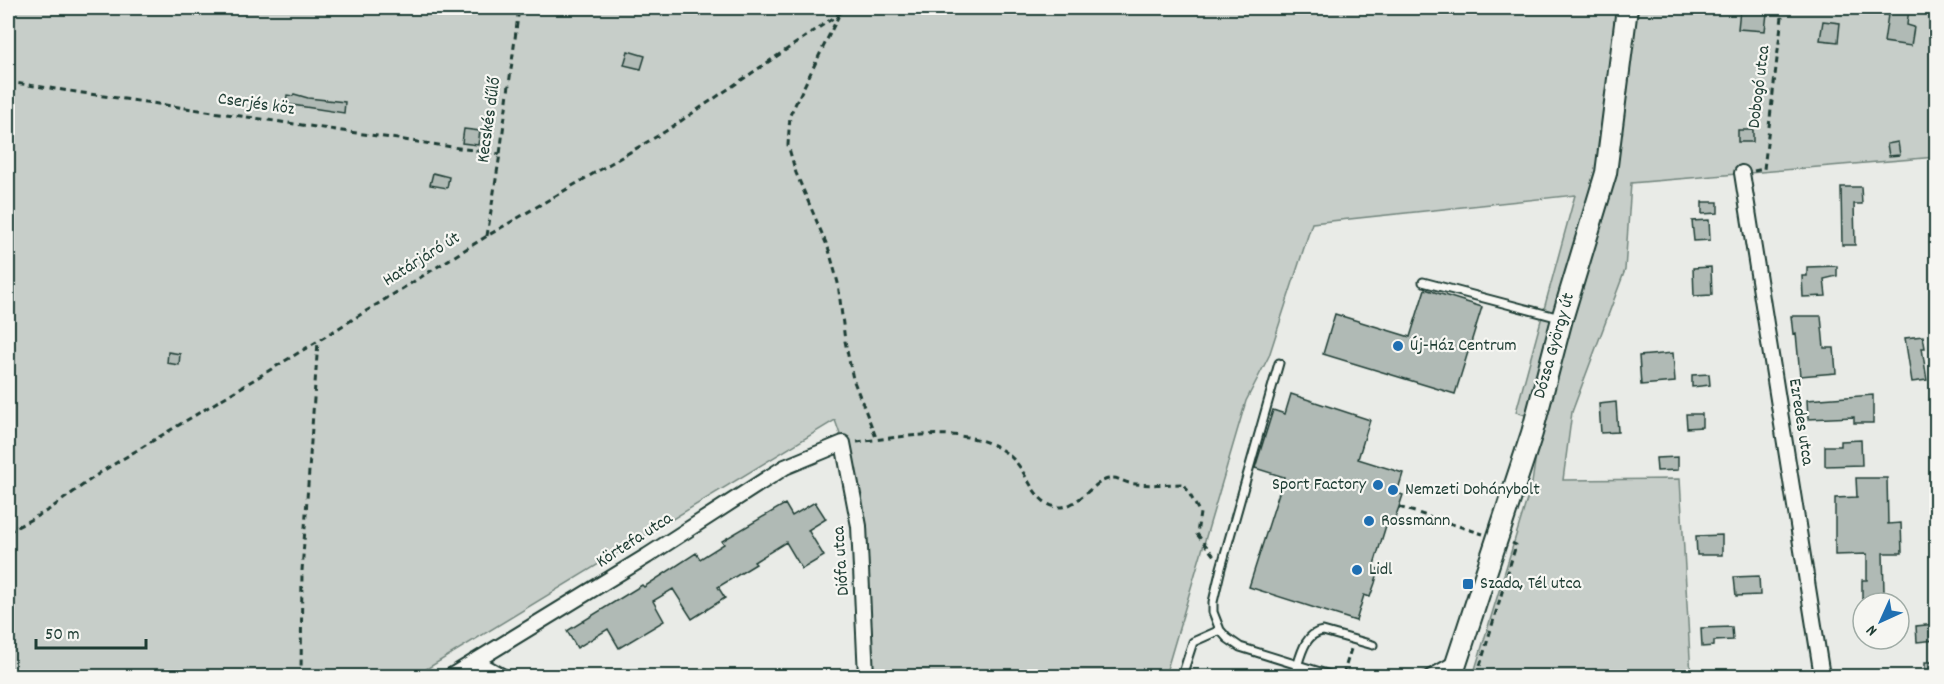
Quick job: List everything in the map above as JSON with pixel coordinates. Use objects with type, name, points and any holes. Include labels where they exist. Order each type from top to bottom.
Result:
[{"type":"main road","name":"Dózsa György út","points":[[1452,676],[1532,433],[1562,319],[1606,173],[1627,8]]},
{"type":"street","name":"Ezredes utca","points":[[1742,173],[1822,676]]},
{"type":"street","name":"Körtefa utca","points":[[451,676],[647,556],[785,467],[843,443]]},
{"type":"street","name":"Diófa utca","points":[[843,443],[859,526],[866,676]]},
{"type":"street","points":[[475,661],[502,676]]},
{"type":"lane","points":[[1423,282],[1562,319]]},
{"type":"lane","points":[[1279,363],[1223,559],[1213,602],[1213,612],[1220,630],[1240,647],[1333,676]]},
{"type":"lane","points":[[1182,676],[1193,642],[1220,630]]},
{"type":"lane","points":[[1294,676],[1308,639],[1315,633],[1323,631],[1373,645]]},
{"type":"lane","points":[[1426,676],[1459,656]]},
{"type":"path","name":"Kecskés dűlő","points":[[487,236],[519,8]]},
{"type":"path","name":"Határjáró út","points":[[8,532],[50,509],[101,472],[487,236],[666,131],[849,8]]},
{"type":"path","name":"Dobogó utca","points":[[1764,169],[1783,8]]},
{"type":"path","points":[[840,14],[790,115],[788,145],[796,173],[830,250],[838,282],[844,341],[854,379],[877,440]]},
{"type":"path","name":"Cserjés köz","points":[[8,82],[500,154]]},
{"type":"path","points":[[301,676],[302,571],[318,341]]},
{"type":"path","points":[[843,443],[942,434],[974,438],[994,445],[1014,459],[1040,498],[1050,505],[1059,507],[1080,498],[1104,480],[1113,477],[1130,483],[1184,484],[1200,513],[1197,534],[1213,555],[1223,559]]},
{"type":"path","points":[[1399,507],[1448,525]]},
{"type":"path","points":[[1343,676],[1354,640]]},
{"type":"shaded area","points":[[8,8],[1936,8],[1936,157],[1631,183],[1625,270],[1572,412],[1563,480],[1680,479],[1691,676],[1473,676],[1532,483],[1541,420],[1516,412],[1575,195],[1312,223],[1269,356],[1246,401],[1165,676],[874,676],[859,526],[843,443],[835,420],[415,676],[8,676]]},
{"type":"building","points":[[1889,8],[1909,8],[1907,25],[1914,27],[1911,46],[1884,42]]},
{"type":"building","points":[[1740,10],[1767,13],[1765,31],[1738,29]]},
{"type":"building","points":[[1823,21],[1840,23],[1838,42],[1820,40]]},
{"type":"building","points":[[628,51],[645,56],[641,69],[624,65]]},
{"type":"building","points":[[294,94],[345,102],[344,113],[286,104],[287,95],[293,96]]},
{"type":"building","points":[[464,129],[480,131],[478,145],[462,143]]},
{"type":"building","points":[[1738,130],[1753,130],[1753,142],[1738,142]]},
{"type":"building","points":[[1898,142],[1900,155],[1889,156],[1887,144]]},
{"type":"building","points":[[433,173],[449,177],[447,188],[430,185]]},
{"type":"building","points":[[1841,187],[1861,187],[1862,204],[1854,204],[1855,245],[1842,245]]},
{"type":"building","points":[[1702,202],[1718,202],[1718,213],[1702,214]]},
{"type":"building","points":[[1709,220],[1710,240],[1694,241],[1692,221]]},
{"type":"building","points":[[1837,266],[1837,276],[1824,279],[1826,296],[1803,297],[1802,276],[1807,276],[1807,267]]},
{"type":"building","points":[[1711,267],[1712,295],[1694,296],[1693,268]]},
{"type":"building","name":"Új-Ház Centrum","points":[[1425,289],[1482,307],[1455,394],[1323,354],[1335,314],[1410,337]]},
{"type":"building","points":[[1791,316],[1821,316],[1824,348],[1834,348],[1836,373],[1800,376],[1796,333],[1793,334]]},
{"type":"building","points":[[1923,336],[1925,348],[1922,348],[1927,380],[1912,382],[1905,338]]},
{"type":"building","points":[[168,352],[180,354],[179,365],[167,363]]},
{"type":"building","points":[[1673,353],[1675,382],[1641,385],[1639,356]]},
{"type":"building","points":[[1709,374],[1710,385],[1692,387],[1692,375]]},
{"type":"building","points":[[1291,394],[1370,420],[1358,459],[1403,473],[1397,493],[1403,495],[1394,521],[1388,519],[1373,568],[1379,569],[1375,583],[1370,597],[1364,595],[1356,621],[1249,587],[1284,477],[1255,468],[1273,410],[1285,414]]},
{"type":"building","points":[[1873,395],[1873,423],[1854,423],[1854,417],[1808,419],[1807,400]]},
{"type":"building","points":[[1616,402],[1618,432],[1601,433],[1599,404]]},
{"type":"building","points":[[1686,414],[1702,414],[1702,427],[1687,428]]},
{"type":"building","points":[[1861,440],[1862,465],[1825,466],[1825,446],[1841,446],[1841,441]]},
{"type":"building","points":[[1678,457],[1678,470],[1657,471],[1656,458]]},
{"type":"building","points":[[1856,478],[1887,478],[1888,524],[1901,523],[1902,553],[1883,553],[1884,591],[1862,591],[1862,580],[1867,580],[1867,554],[1835,555],[1835,498],[1857,497]]},
{"type":"building","points":[[815,502],[826,519],[808,530],[824,556],[802,569],[786,542],[718,587],[725,598],[692,619],[673,589],[653,601],[664,621],[619,648],[608,629],[577,648],[567,631],[642,585],[644,587],[696,553],[700,559],[724,544],[722,541],[785,504],[792,516]]},
{"type":"building","points":[[1722,535],[1722,555],[1697,555],[1696,536]]},
{"type":"building","points":[[1759,576],[1760,595],[1736,596],[1734,577]]},
{"type":"building","points":[[1936,624],[1936,640],[1917,642],[1916,626]]},
{"type":"building","points":[[1732,627],[1733,640],[1714,641],[1714,646],[1702,647],[1701,628]]},
{"type":"building","points":[[1925,662],[1936,662],[1936,676],[1925,676]]},
{"type":"place","name":"Új-Ház Centrum","points":[[1398,346]]},
{"type":"place","name":"Sport Factory","points":[[1378,485]]},
{"type":"place","name":"Nemzeti Dohánybolt","points":[[1393,490]]},
{"type":"place","name":"Rossmann","points":[[1369,521]]},
{"type":"place","name":"Lidl","points":[[1357,570]]},
{"type":"place","name":"Szada, Tél utca","points":[[1468,584]]}]
